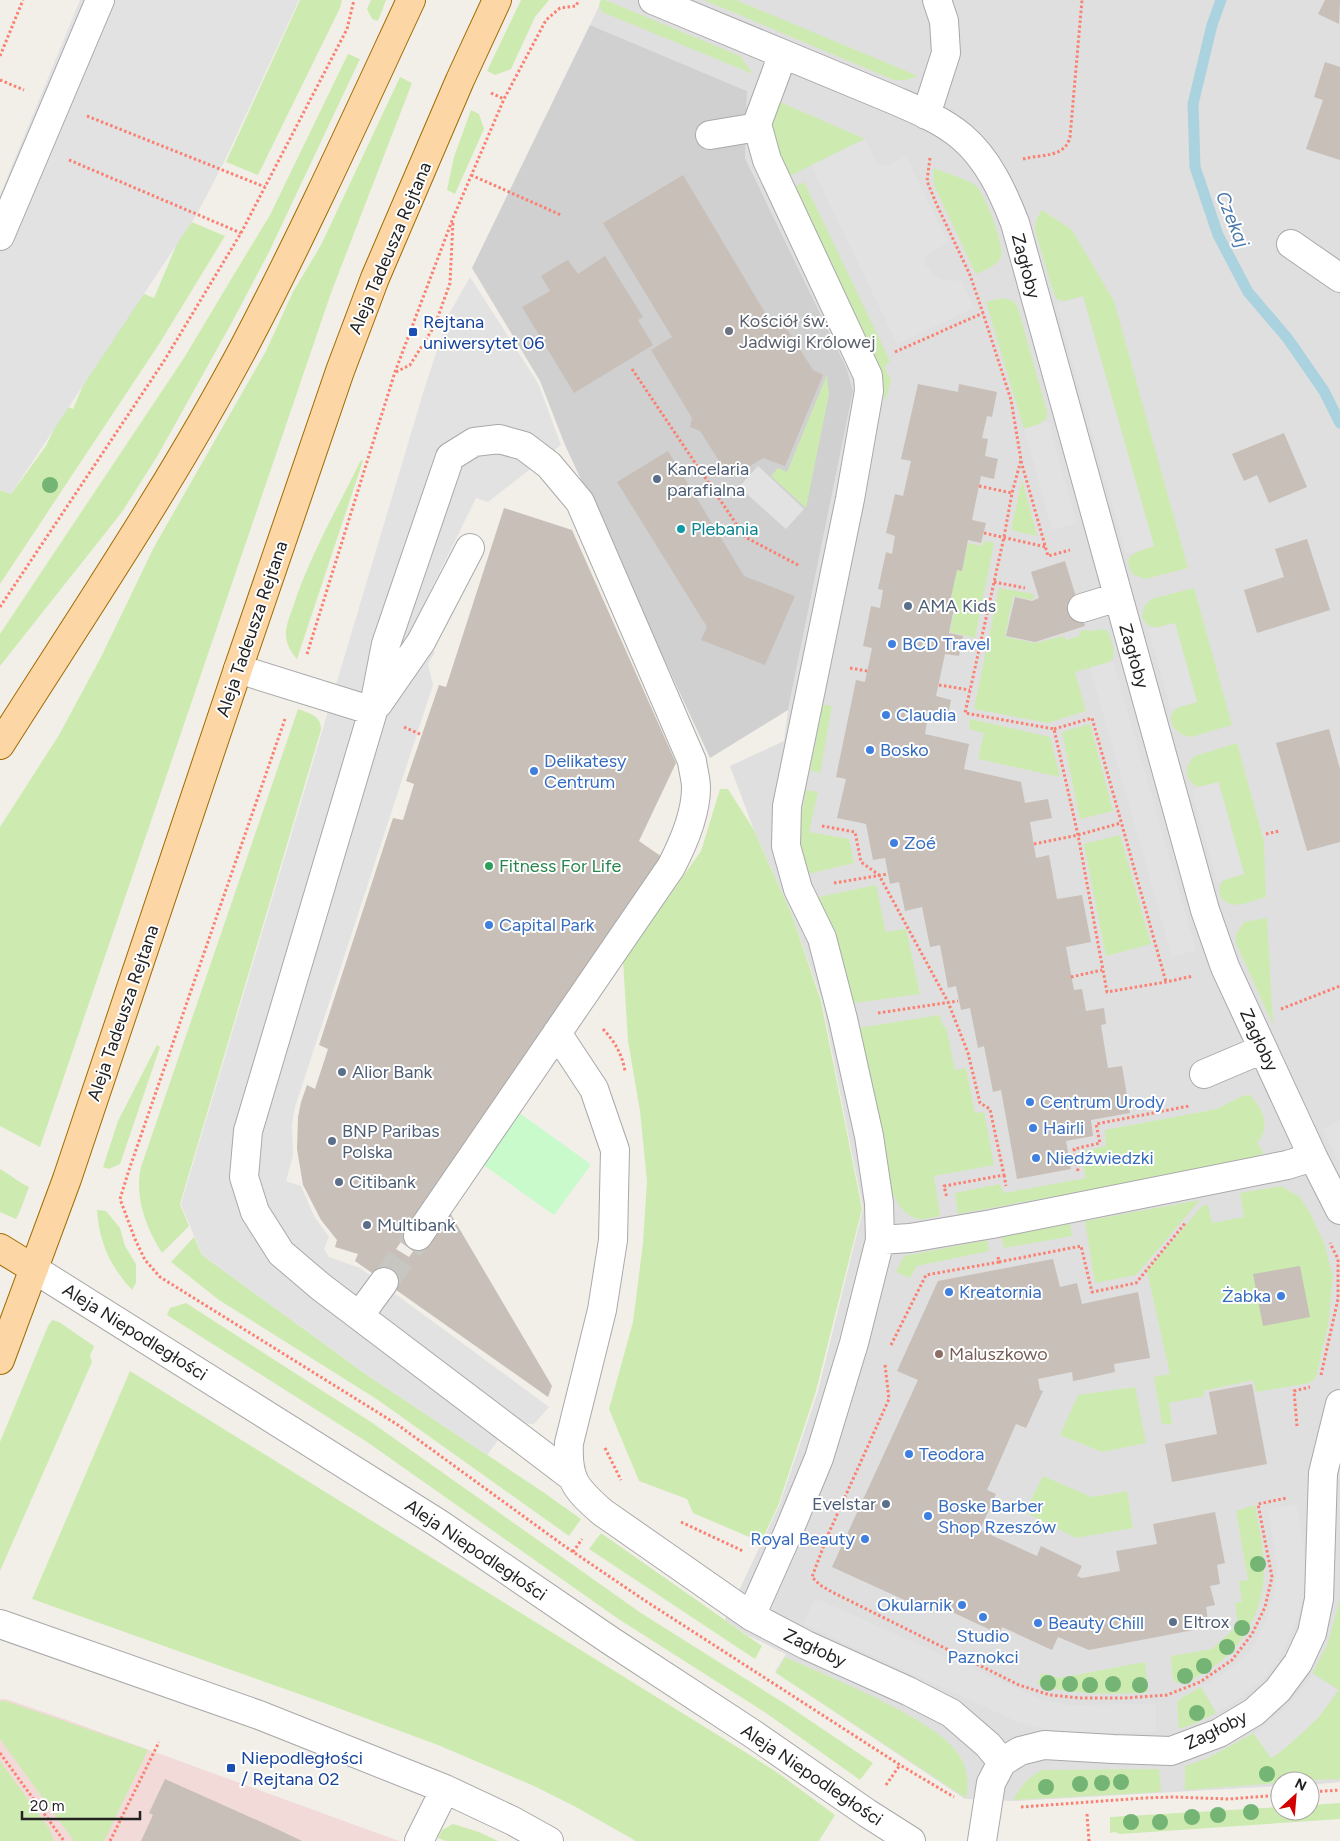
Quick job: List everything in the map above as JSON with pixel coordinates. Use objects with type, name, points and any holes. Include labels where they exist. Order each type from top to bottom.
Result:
[{"type":"main road","points":[[0,745],[190,442],[234,365],[310,215],[412,0]]},
{"type":"main road","name":"Aleja Tadeusza Rejtana","points":[[0,1360],[70,1170],[340,371],[374,278],[497,0]]},
{"type":"main road","points":[[0,1248],[34,1269]]},
{"type":"street","points":[[0,236],[100,0]]},
{"type":"street","name":"Zagłoby","points":[[653,0],[926,114],[963,138],[989,168],[1015,223],[1205,910],[1224,967],[1313,1158],[1340,1210]]},
{"type":"street","points":[[926,114],[946,53],[944,21],[937,0]]},
{"type":"street","points":[[751,1616],[819,1458],[854,1343],[880,1240],[879,1203],[869,1136],[844,1019],[822,938],[798,888],[786,846],[787,806],[850,499],[869,392],[868,376],[767,160],[758,128],[757,124],[783,54]]},
{"type":"street","points":[[710,135],[758,128]]},
{"type":"street","points":[[1291,244],[1340,278]]},
{"type":"street","points":[[418,1236],[671,867],[680,850],[693,812],[696,788],[692,761],[580,502],[549,465],[524,446],[499,439],[474,442],[450,457],[386,644],[373,711],[248,1131],[244,1177],[255,1212],[281,1253],[321,1287],[572,1477]]},
{"type":"street","points":[[373,711],[421,642],[470,548]]},
{"type":"street","points":[[1082,608],[1118,597]]},
{"type":"street","points":[[238,669],[373,711]]},
{"type":"street","points":[[557,1033],[594,1089],[615,1150],[613,1240],[602,1310],[569,1443],[568,1459],[572,1477]]},
{"type":"street","points":[[1204,1074],[1263,1049]]},
{"type":"street","points":[[880,1240],[910,1238],[992,1224],[1287,1165],[1313,1158]]},
{"type":"street","name":"Aleja Niepodległości","points":[[34,1269],[438,1523],[911,1841]]},
{"type":"street","points":[[359,1316],[384,1282]]},
{"type":"street","name":"Zagłoby","points":[[572,1477],[580,1493],[602,1512],[751,1616],[806,1645],[908,1691],[951,1713],[988,1745],[1002,1762],[1020,1751],[1044,1745],[1170,1750],[1219,1733],[1254,1712],[1278,1690],[1298,1663],[1312,1633],[1319,1599],[1323,1472],[1340,1404]]},
{"type":"street","points":[[0,1624],[259,1715],[445,1789],[513,1821],[549,1841]]},
{"type":"street","points":[[982,1841],[991,1783],[1002,1762]]},
{"type":"street","points":[[419,1841],[445,1789]]},
{"type":"path","points":[[0,56],[23,0]]},
{"type":"path","points":[[0,606],[164,361],[241,233],[347,29],[354,0]]},
{"type":"path","points":[[579,0],[576,6],[560,8],[546,20],[504,99],[453,218],[396,372],[296,687],[120,1199],[145,1260],[160,1277],[398,1425],[563,1545],[644,1600],[900,1765],[958,1799]]},
{"type":"path","points":[[989,168],[1038,155],[1060,153],[1068,146],[1082,0]]},
{"type":"path","points":[[0,80],[265,187]]},
{"type":"path","points":[[62,157],[241,233]]},
{"type":"path","points":[[930,158],[928,181],[936,203],[970,275],[1011,400],[1021,460],[1048,556],[1103,542]]},
{"type":"path","points":[[471,175],[561,215]]},
{"type":"path","points":[[396,372],[410,365],[435,325],[450,283],[453,218]]},
{"type":"path","points":[[895,353],[983,313]]},
{"type":"path","points":[[632,369],[745,537],[800,567],[802,558]]},
{"type":"path","points":[[1021,460],[1012,493],[965,713],[1054,729],[1092,718],[1166,982]]},
{"type":"path","points":[[978,486],[1012,493]]},
{"type":"path","points":[[984,533],[1046,547]]},
{"type":"path","points":[[994,582],[1025,588]]},
{"type":"path","points":[[961,646],[980,649]]},
{"type":"path","points":[[847,677],[848,668]]},
{"type":"path","points":[[939,685],[970,690]]},
{"type":"path","points":[[1054,729],[1078,835],[1107,992],[1166,982],[1224,967]]},
{"type":"path","points":[[821,818],[820,826],[855,832],[861,862],[879,875],[948,1002],[968,1053],[980,1103],[990,1109],[1006,1186],[1015,1184]]},
{"type":"path","points":[[1034,844],[1078,835],[1121,823]]},
{"type":"path","points":[[1266,834],[1279,831]]},
{"type":"path","points":[[798,888],[888,874]]},
{"type":"path","points":[[1071,976],[1102,970]]},
{"type":"path","points":[[1278,1010],[1340,986]]},
{"type":"path","points":[[844,1019],[958,1001]]},
{"type":"path","points":[[578,1002],[614,1040],[622,1057],[626,1076]]},
{"type":"path","points":[[1069,1173],[1078,1171],[1074,1149],[1100,1143],[1096,1124],[1196,1105]]},
{"type":"path","points":[[954,1230],[944,1186],[1004,1174]]},
{"type":"path","points":[[888,1352],[926,1275],[1082,1246],[1092,1292],[1136,1283],[1191,1216]]},
{"type":"path","points":[[992,1224],[999,1262]]},
{"type":"path","points":[[1321,1376],[1339,1292],[1338,1259],[1326,1234]]},
{"type":"path","points":[[812,1577],[827,1537],[889,1399],[884,1360]]},
{"type":"path","points":[[1297,1429],[1294,1392],[1311,1387]]},
{"type":"path","points":[[604,1439],[622,1485]]},
{"type":"path","points":[[674,1518],[732,1547],[812,1577],[820,1585],[832,1592],[1027,1687],[1050,1695],[1079,1698],[1124,1698],[1167,1695],[1200,1682],[1232,1660],[1252,1634],[1265,1608],[1272,1577],[1258,1504],[1293,1497]]},
{"type":"path","points":[[110,1841],[159,1742]]},
{"type":"path","points":[[0,1753],[64,1841]]},
{"type":"path","points":[[1320,1791],[1340,1790]]},
{"type":"path","points":[[1014,1808],[1154,1798],[1228,1798],[1270,1796]]},
{"type":"path","points":[[1087,1814],[1089,1841]]},
{"type":"shaded area","points":[[80,0],[299,0],[224,162],[197,214],[11,494],[0,490],[0,195]]},
{"type":"shaded area","points":[[602,0],[1340,0],[1340,1782],[1320,1784],[1320,1771],[1270,1771],[1270,1787],[1014,1801],[965,1799],[775,1672],[786,1654],[747,1635],[725,1620],[779,1506],[818,1391],[863,1209],[822,1001],[792,915],[754,830],[730,766],[784,741],[788,710],[853,391],[847,369],[745,158],[747,91],[590,25]]},
{"type":"shaded area","points":[[590,25],[747,91],[745,158],[847,369],[853,391],[788,710],[710,758],[565,445],[540,381],[472,268]]},
{"type":"shaded area","points":[[865,139],[877,162],[882,166],[887,166],[906,156],[948,243],[927,254],[925,264],[932,273],[941,279],[961,280],[974,308],[897,344],[811,165]]},
{"type":"shaded area","points":[[470,277],[538,383],[561,445],[488,502],[476,498],[407,638],[435,652],[428,664],[433,685],[295,1107],[292,1125],[293,1155],[286,1181],[301,1186],[314,1216],[329,1237],[324,1249],[329,1257],[360,1268],[549,1407],[534,1424],[511,1423],[487,1455],[367,1375],[202,1255],[181,1204],[424,390],[449,314]]},
{"type":"shaded area","points":[[1083,297],[1154,546],[1126,554],[1056,304]]},
{"type":"shaded area","points":[[1048,422],[1077,523],[1052,530],[1024,429]]},
{"type":"shaded area","points":[[758,466],[804,509],[786,529],[739,487]]},
{"type":"shaded area","points":[[1175,623],[1197,702],[1171,709],[1148,630]]},
{"type":"shaded area","points":[[1113,661],[1196,950],[1172,957],[1090,668]]},
{"type":"shaded area","points":[[1218,782],[1244,874],[1217,882],[1192,790]]},
{"type":"shaded area","points":[[1340,1120],[1340,1165],[1322,1129]]},
{"type":"shaded area","points":[[1297,1504],[1305,1568],[1303,1600],[1299,1615],[1277,1662],[1267,1675],[1242,1697],[1217,1713],[1202,1687],[1225,1673],[1246,1656],[1254,1645],[1267,1619],[1274,1594],[1277,1567],[1268,1510]]},
{"type":"shaded area","points":[[815,1598],[1043,1700],[1069,1705],[1156,1704],[1156,1732],[1070,1733],[1018,1722],[803,1624]]},
{"type":"shaded area","points":[[1313,1675],[1338,1690],[1319,1717],[1271,1758],[1254,1734],[1287,1707]]},
{"type":"shaded area","points":[[0,1699],[6,1699],[67,1720],[399,1841],[0,1841]]},
{"type":"green space","points":[[300,0],[342,0],[340,8],[258,175],[226,162]]},
{"type":"green space","points":[[371,0],[386,0],[378,21],[372,19],[367,9]]},
{"type":"green space","points":[[521,0],[549,0],[535,17],[511,69],[495,75],[487,71]]},
{"type":"green space","points":[[601,0],[740,56],[753,74],[602,12],[599,4]]},
{"type":"green space","points":[[704,0],[736,0],[918,76],[906,80],[894,80]]},
{"type":"green space","points":[[348,54],[360,59],[269,252],[158,455],[122,512],[0,666],[0,634],[184,358],[270,215]]},
{"type":"green space","points":[[400,77],[412,83],[331,293],[40,1147],[0,1126],[0,827],[59,735],[101,657],[154,547],[266,351],[293,292],[321,245]]},
{"type":"green space","points":[[780,102],[865,139],[790,176],[776,148],[773,133],[773,124]]},
{"type":"green space","points":[[471,110],[479,114],[484,129],[455,194],[447,190],[454,157]]},
{"type":"green space","points":[[933,168],[968,181],[980,191],[993,220],[1000,243],[1001,257],[997,263],[976,274],[934,185]]},
{"type":"green space","points":[[804,182],[890,361],[884,367],[891,380],[886,399],[884,398],[884,383],[879,366],[795,187]]},
{"type":"green space","points":[[1042,210],[1072,230],[1114,301],[1188,568],[1145,579],[1134,575],[1130,568],[1128,562],[1132,555],[1154,546],[1083,296],[1065,301],[1056,299],[1053,291],[1035,230],[1036,220]]},
{"type":"green space","points":[[187,220],[225,236],[161,341],[0,584],[0,490],[11,494],[46,446],[58,420],[0,378],[73,409],[107,329],[46,253],[154,298]]},
{"type":"green space","points":[[1002,298],[1014,301],[1018,308],[1047,412],[1047,418],[1039,424],[1024,429],[986,302]]},
{"type":"green space","points":[[827,375],[829,394],[806,508],[771,476],[778,468],[787,472]]},
{"type":"green space","points":[[361,460],[363,461],[297,659],[290,650],[286,639],[289,619],[310,563]]},
{"type":"green space","points":[[1022,480],[1037,536],[1011,530]]},
{"type":"green space","points":[[984,541],[994,543],[975,638],[950,632],[956,603],[950,602],[957,570],[962,571],[968,543],[982,546]]},
{"type":"green space","points":[[999,588],[1034,594],[1033,600],[1013,596],[1005,637],[1035,643],[1064,636],[1066,640],[1079,636],[1081,630],[1096,631],[1099,629],[1108,631],[1114,650],[1113,658],[1109,662],[1075,672],[1086,711],[1048,723],[974,709]]},
{"type":"green space","points":[[1194,588],[1232,725],[1191,737],[1182,734],[1174,728],[1171,719],[1172,714],[1177,708],[1197,702],[1175,623],[1153,627],[1145,622],[1142,617],[1144,607],[1151,599]]},
{"type":"green space","points":[[823,705],[832,706],[820,773],[810,770]]},
{"type":"green space","points":[[298,709],[317,718],[321,725],[321,730],[180,1204],[189,1226],[162,1253],[146,1223],[140,1201],[139,1178],[141,1167]]},
{"type":"green space","points":[[970,719],[1050,737],[1060,777],[978,759],[984,733],[969,729]]},
{"type":"green space","points":[[1090,724],[1113,811],[1080,819],[1062,732]]},
{"type":"green space","points":[[1237,743],[1264,842],[1266,897],[1237,905],[1226,902],[1219,891],[1223,880],[1244,874],[1219,782],[1198,787],[1190,781],[1187,768],[1195,756]]},
{"type":"green space","points":[[720,789],[728,789],[754,830],[792,915],[821,1001],[862,1209],[816,1391],[778,1506],[761,1542],[693,1513],[687,1499],[639,1481],[609,1409],[633,1322],[643,1243],[647,1181],[640,1111],[628,1041],[623,961],[701,851]]},
{"type":"green space","points":[[806,790],[818,792],[809,832],[849,839],[854,863],[808,874],[800,853],[799,827]]},
{"type":"green space","points":[[1120,835],[1151,944],[1106,956],[1084,844]]},
{"type":"green space","points":[[876,885],[886,932],[906,929],[920,994],[854,1003],[839,949],[819,897]]},
{"type":"green space","points":[[1267,918],[1273,1025],[1236,943],[1236,934],[1244,922]]},
{"type":"green space","points":[[940,1015],[943,1026],[946,1027],[955,1070],[966,1068],[975,1113],[984,1112],[994,1165],[934,1176],[940,1216],[919,1219],[903,1210],[888,1182],[858,1028]]},
{"type":"green space","points":[[157,1045],[160,1047],[120,1164],[109,1169],[103,1167],[118,1121]]},
{"type":"green space","points":[[1250,1095],[1259,1107],[1264,1119],[1264,1131],[1257,1143],[1264,1153],[1253,1157],[1089,1190],[958,1214],[955,1193],[1000,1184],[1004,1193],[1086,1178],[1080,1152],[1106,1146],[1105,1130],[1217,1109],[1242,1096]]},
{"type":"green space","points":[[518,1112],[589,1163],[590,1166],[554,1215],[482,1164]]},
{"type":"green space","points":[[0,1169],[29,1187],[16,1219],[0,1212]]},
{"type":"green space","points":[[1281,1186],[1300,1197],[1311,1215],[1325,1246],[1333,1277],[1328,1326],[1316,1377],[1310,1383],[1256,1392],[1253,1380],[1203,1391],[1204,1396],[1169,1403],[1172,1424],[1162,1424],[1154,1377],[1170,1374],[1147,1271],[1202,1206],[1208,1205],[1212,1223],[1244,1217],[1240,1193]]},
{"type":"green space","points":[[1200,1200],[1136,1275],[1095,1283],[1085,1221]]},
{"type":"green space","points":[[97,1210],[106,1211],[120,1228],[125,1246],[136,1264],[136,1283],[132,1290],[124,1281],[107,1253],[100,1233]]},
{"type":"green space","points":[[1070,1224],[1072,1236],[1004,1248],[1002,1237]]},
{"type":"green space","points":[[194,1237],[202,1255],[367,1375],[581,1519],[569,1536],[378,1400],[219,1300],[171,1262]]},
{"type":"green space","points":[[987,1240],[989,1251],[917,1266],[910,1278],[896,1272],[904,1256]]},
{"type":"green space","points":[[186,1303],[371,1422],[641,1613],[790,1707],[873,1763],[860,1780],[766,1713],[617,1618],[367,1442],[167,1315],[170,1308]]},
{"type":"green space","points":[[52,1320],[59,1322],[94,1346],[90,1356],[92,1362],[0,1571],[0,1442]]},
{"type":"green space","points":[[130,1371],[778,1773],[835,1815],[819,1841],[636,1841],[534,1786],[438,1745],[32,1599]]},
{"type":"green space","points":[[1135,1387],[1146,1443],[1102,1452],[1060,1435],[1078,1395]]},
{"type":"green space","points":[[1043,1476],[1092,1497],[1127,1491],[1133,1528],[1076,1538],[1025,1512]]},
{"type":"green space","points":[[1255,1505],[1264,1557],[1264,1574],[1260,1602],[1255,1615],[1241,1640],[1222,1660],[1194,1678],[1176,1683],[1172,1676],[1171,1656],[1212,1649],[1238,1625],[1235,1603],[1242,1602],[1239,1581],[1248,1580],[1236,1511]]},
{"type":"green space","points":[[601,1533],[762,1646],[755,1659],[589,1549]]},
{"type":"green space","points":[[1340,1599],[1340,1779],[1320,1780],[1320,1771],[1270,1771],[1270,1784],[1185,1790],[1185,1766],[1206,1759],[1254,1733],[1272,1758],[1300,1735],[1339,1690],[1313,1672],[1328,1643]]},
{"type":"green space","points":[[785,1657],[885,1702],[933,1730],[952,1746],[963,1762],[968,1786],[966,1798],[776,1673]]},
{"type":"green space","points":[[1145,1662],[1148,1692],[1121,1694],[1076,1692],[1049,1688],[1037,1684],[1042,1673],[1059,1678]]},
{"type":"green space","points":[[1201,1687],[1216,1713],[1179,1729],[1177,1702]]},
{"type":"green space","points":[[0,1701],[6,1701],[148,1750],[104,1841],[74,1841],[0,1739]]},
{"type":"green space","points":[[0,1761],[49,1828],[54,1841],[0,1841]]},
{"type":"green space","points":[[1159,1769],[1161,1792],[1013,1800],[1025,1782],[1042,1770]]},
{"type":"green space","points":[[1340,1803],[1340,1819],[1320,1820],[1320,1804]]},
{"type":"green space","points":[[1270,1808],[1270,1821],[1311,1821],[1120,1834],[1110,1833],[1110,1817]]},
{"type":"green space","points":[[453,1824],[479,1832],[498,1841],[446,1841],[438,1838],[442,1830]]},
{"type":"building","points":[[1325,0],[1340,0],[1339,24],[1318,14]]},
{"type":"building","points":[[1325,62],[1340,67],[1340,160],[1306,149],[1323,100],[1314,97]]},
{"type":"building","name":"Kościół św. Jadwigi Królowej","points":[[683,175],[773,326],[782,321],[813,370],[823,375],[785,466],[763,458],[730,478],[700,431],[690,427],[692,418],[651,350],[672,337],[603,223]]},
{"type":"building","points":[[605,256],[643,317],[638,320],[653,345],[574,393],[522,307],[550,291],[541,276],[557,266],[568,260],[578,274]]},
{"type":"building","points":[[918,384],[958,392],[959,384],[997,392],[992,417],[987,416],[982,438],[988,439],[985,456],[998,459],[994,479],[981,476],[972,520],[986,523],[981,543],[968,540],[962,571],[957,570],[950,602],[955,603],[949,633],[963,636],[959,656],[945,654],[936,696],[951,700],[947,720],[928,716],[925,734],[969,744],[964,769],[1021,782],[1025,803],[1048,799],[1052,818],[1030,822],[1036,858],[1049,855],[1057,899],[1082,895],[1091,942],[1066,947],[1074,990],[1082,989],[1086,1011],[1104,1008],[1106,1024],[1101,1025],[1108,1068],[1122,1066],[1130,1113],[1091,1120],[1093,1136],[1066,1141],[1071,1169],[1017,1179],[1001,1090],[993,1092],[984,1046],[978,1048],[970,1008],[961,1010],[956,986],[948,988],[940,945],[930,947],[922,907],[905,911],[899,882],[890,884],[885,858],[873,860],[866,824],[837,818],[846,779],[836,777],[856,680],[865,682],[872,648],[863,646],[871,606],[880,608],[883,590],[878,589],[886,552],[892,554],[895,536],[886,533],[895,494],[903,496],[911,461],[901,459]]},
{"type":"building","points":[[1284,433],[1307,487],[1269,503],[1257,475],[1244,481],[1232,454]]},
{"type":"building","name":"Plebania","points":[[668,451],[744,576],[795,596],[765,665],[701,640],[707,627],[617,482]]},
{"type":"building","name":"Capital Park","points":[[504,508],[572,530],[676,763],[639,841],[665,859],[396,1249],[409,1257],[446,1206],[552,1386],[548,1397],[355,1261],[358,1254],[335,1247],[337,1240],[321,1220],[303,1185],[297,1149],[298,1117],[301,1102],[307,1085],[315,1089],[328,1049],[319,1045],[393,818],[403,820],[414,784],[406,781],[439,685],[446,687]]},
{"type":"building","points":[[1307,539],[1330,610],[1257,633],[1244,590],[1284,577],[1275,549]]},
{"type":"building","points":[[1065,561],[1085,626],[1035,642],[1006,636],[1015,597],[1032,601],[1039,598],[1031,572]]},
{"type":"building","points":[[1329,729],[1340,769],[1340,842],[1307,851],[1276,743]]},
{"type":"building","points":[[1053,1259],[1060,1287],[1077,1283],[1082,1304],[1138,1292],[1150,1358],[1114,1364],[1115,1372],[1079,1380],[1073,1381],[1072,1372],[1038,1379],[1040,1390],[1043,1391],[1026,1428],[1016,1424],[987,1490],[996,1494],[980,1530],[1037,1556],[1041,1546],[1082,1566],[1077,1576],[1082,1578],[1120,1571],[1116,1551],[1157,1544],[1153,1524],[1215,1512],[1225,1563],[1217,1565],[1220,1584],[1210,1586],[1215,1605],[1206,1607],[1209,1627],[1089,1650],[1058,1637],[1052,1650],[1002,1627],[999,1634],[937,1605],[933,1613],[832,1567],[918,1380],[897,1371],[938,1281]]},
{"type":"building","name":"Żabka","points":[[1300,1266],[1310,1317],[1263,1326],[1253,1274]]},
{"type":"building","points":[[1252,1384],[1267,1464],[1172,1482],[1165,1444],[1217,1434],[1209,1392]]},
{"type":"building","points":[[165,1779],[302,1841],[141,1841],[153,1815],[149,1813]]},
{"type":"waterway","name":"Czekaj","points":[[1221,0],[1212,25],[1193,104],[1195,167],[1218,235],[1248,292],[1288,339],[1324,391],[1340,423]]},
{"type":"tunnel","points":[[384,1282],[418,1236]]},
{"type":"place","name":"Kościół św. Jadwigi Królowej","points":[[729,331]]},
{"type":"place","name":"Rejtana uniwersytet 06","points":[[413,332]]},
{"type":"place","name":"Kancelaria parafialna","points":[[657,479]]},
{"type":"place","name":"Plebania","points":[[681,529]]},
{"type":"place","name":"AMA Kids","points":[[908,606]]},
{"type":"place","name":"BCD Travel","points":[[892,644]]},
{"type":"place","name":"Claudia","points":[[886,715]]},
{"type":"place","name":"Bosko","points":[[870,750]]},
{"type":"place","name":"Delikatesy Centrum","points":[[534,771]]},
{"type":"place","name":"Zoé","points":[[894,843]]},
{"type":"place","name":"Fitness For Life","points":[[489,866]]},
{"type":"place","name":"Capital Park","points":[[489,925]]},
{"type":"place","name":"Alior Bank","points":[[342,1072]]},
{"type":"place","name":"Centrum Urody","points":[[1030,1102]]},
{"type":"place","name":"Hairli","points":[[1033,1128]]},
{"type":"place","name":"BNP Paribas Polska","points":[[332,1141]]},
{"type":"place","name":"Niedźwiedzki","points":[[1036,1158]]},
{"type":"place","name":"Citibank","points":[[339,1182]]},
{"type":"place","name":"Multibank","points":[[367,1225]]},
{"type":"place","name":"Kreatornia","points":[[949,1292]]},
{"type":"place","name":"Żabka","points":[[1281,1296]]},
{"type":"place","name":"Maluszkowo","points":[[939,1354]]},
{"type":"place","name":"Teodora","points":[[909,1454]]},
{"type":"place","name":"Evelstar","points":[[886,1504]]},
{"type":"place","name":"Boske Barber Shop Rzeszów","points":[[928,1516]]},
{"type":"place","name":"Royal Beauty","points":[[865,1539]]},
{"type":"place","name":"Okularnik","points":[[962,1605]]},
{"type":"place","name":"Studio Paznokci","points":[[983,1617]]},
{"type":"place","name":"Eltrox","points":[[1173,1622]]},
{"type":"place","name":"Beauty Chill","points":[[1038,1623]]},
{"type":"place","name":"Niepodległości / Rejtana 02","points":[[231,1768]]}]
